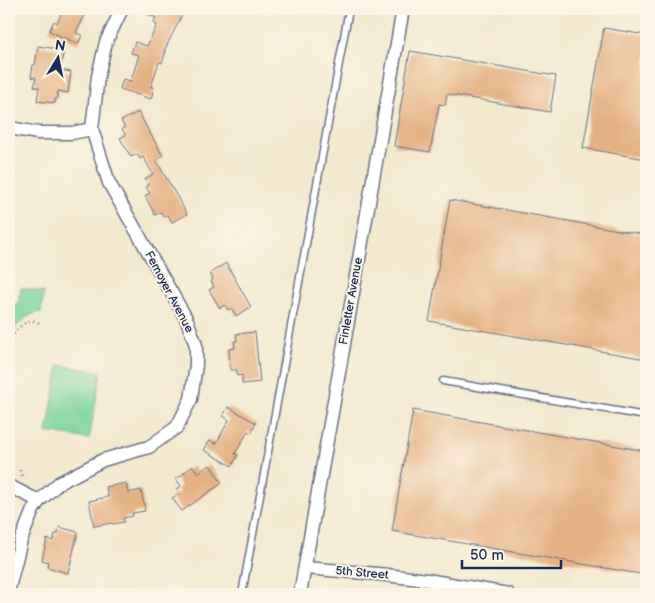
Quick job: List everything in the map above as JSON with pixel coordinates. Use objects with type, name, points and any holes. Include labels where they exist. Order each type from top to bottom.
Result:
[{"type":"street","name":"Femoyer Avenue","points":[[9,588],[21,540],[33,510],[39,501],[59,483],[103,460],[150,447],[177,427],[191,399],[196,366],[196,344],[187,320],[109,183],[92,129],[100,68],[106,42],[122,9]]},
{"type":"street","name":"Finletter Avenue","points":[[300,594],[403,9]]},
{"type":"street","points":[[9,128],[38,133],[72,133],[92,129]]},
{"type":"street","points":[[9,486],[39,501]]},
{"type":"street","name":"5th Street","points":[[305,568],[427,580],[508,594]]},
{"type":"lane","points":[[242,594],[349,9]]},
{"type":"lane","points":[[444,381],[646,416]]},
{"type":"path","points":[[9,343],[25,322],[32,320],[40,323]]},
{"type":"path","points":[[20,470],[21,476],[28,482]]},
{"type":"green space","points":[[21,288],[44,292],[41,312],[22,321],[9,338],[9,303],[18,305]]},
{"type":"green space","points":[[59,365],[101,372],[89,439],[47,432]]},
{"type":"building","points":[[63,9],[88,9],[76,33],[82,35],[78,44],[49,31],[54,21],[57,23]]},
{"type":"building","points":[[137,9],[185,9],[164,51],[166,51],[162,63],[159,62],[151,87],[154,88],[151,99],[120,89],[123,79],[131,81],[139,55],[131,53],[135,42],[147,46],[157,25],[153,23],[156,18]]},
{"type":"building","points":[[604,28],[646,35],[646,159],[583,148]]},
{"type":"building","points":[[38,46],[64,50],[60,70],[71,72],[68,93],[58,91],[55,103],[37,101],[39,87],[34,87],[36,78],[31,77]]},
{"type":"building","points":[[410,51],[556,76],[550,112],[447,94],[445,105],[439,104],[430,152],[394,146]]},
{"type":"building","points":[[138,112],[163,156],[156,160],[187,214],[172,222],[168,215],[164,217],[161,212],[155,215],[145,196],[150,193],[146,187],[149,185],[145,179],[153,174],[143,157],[140,159],[137,154],[131,157],[120,138],[126,135],[122,129],[125,128],[121,121]]},
{"type":"building","points":[[450,200],[646,235],[646,359],[429,321]]},
{"type":"building","points":[[226,263],[251,307],[236,316],[232,308],[228,310],[225,305],[220,308],[209,290],[214,287],[210,273]]},
{"type":"building","points":[[255,332],[260,382],[242,384],[242,375],[237,376],[237,370],[230,370],[229,349],[235,348],[236,334]]},
{"type":"building","points":[[228,407],[256,423],[251,433],[248,431],[235,454],[238,455],[232,466],[204,450],[210,440],[216,444],[229,420],[223,416]]},
{"type":"building","points":[[413,410],[646,451],[646,575],[392,531]]},
{"type":"building","points":[[210,465],[222,483],[182,511],[172,498],[180,493],[177,489],[181,486],[176,479],[193,466],[198,473]]},
{"type":"building","points":[[126,483],[128,493],[141,490],[145,511],[132,513],[133,516],[123,518],[124,522],[94,526],[89,501],[108,497],[106,487]]},
{"type":"building","points":[[59,527],[78,532],[68,573],[47,567],[48,562],[42,560],[47,539],[53,541],[55,534],[58,534]]}]
